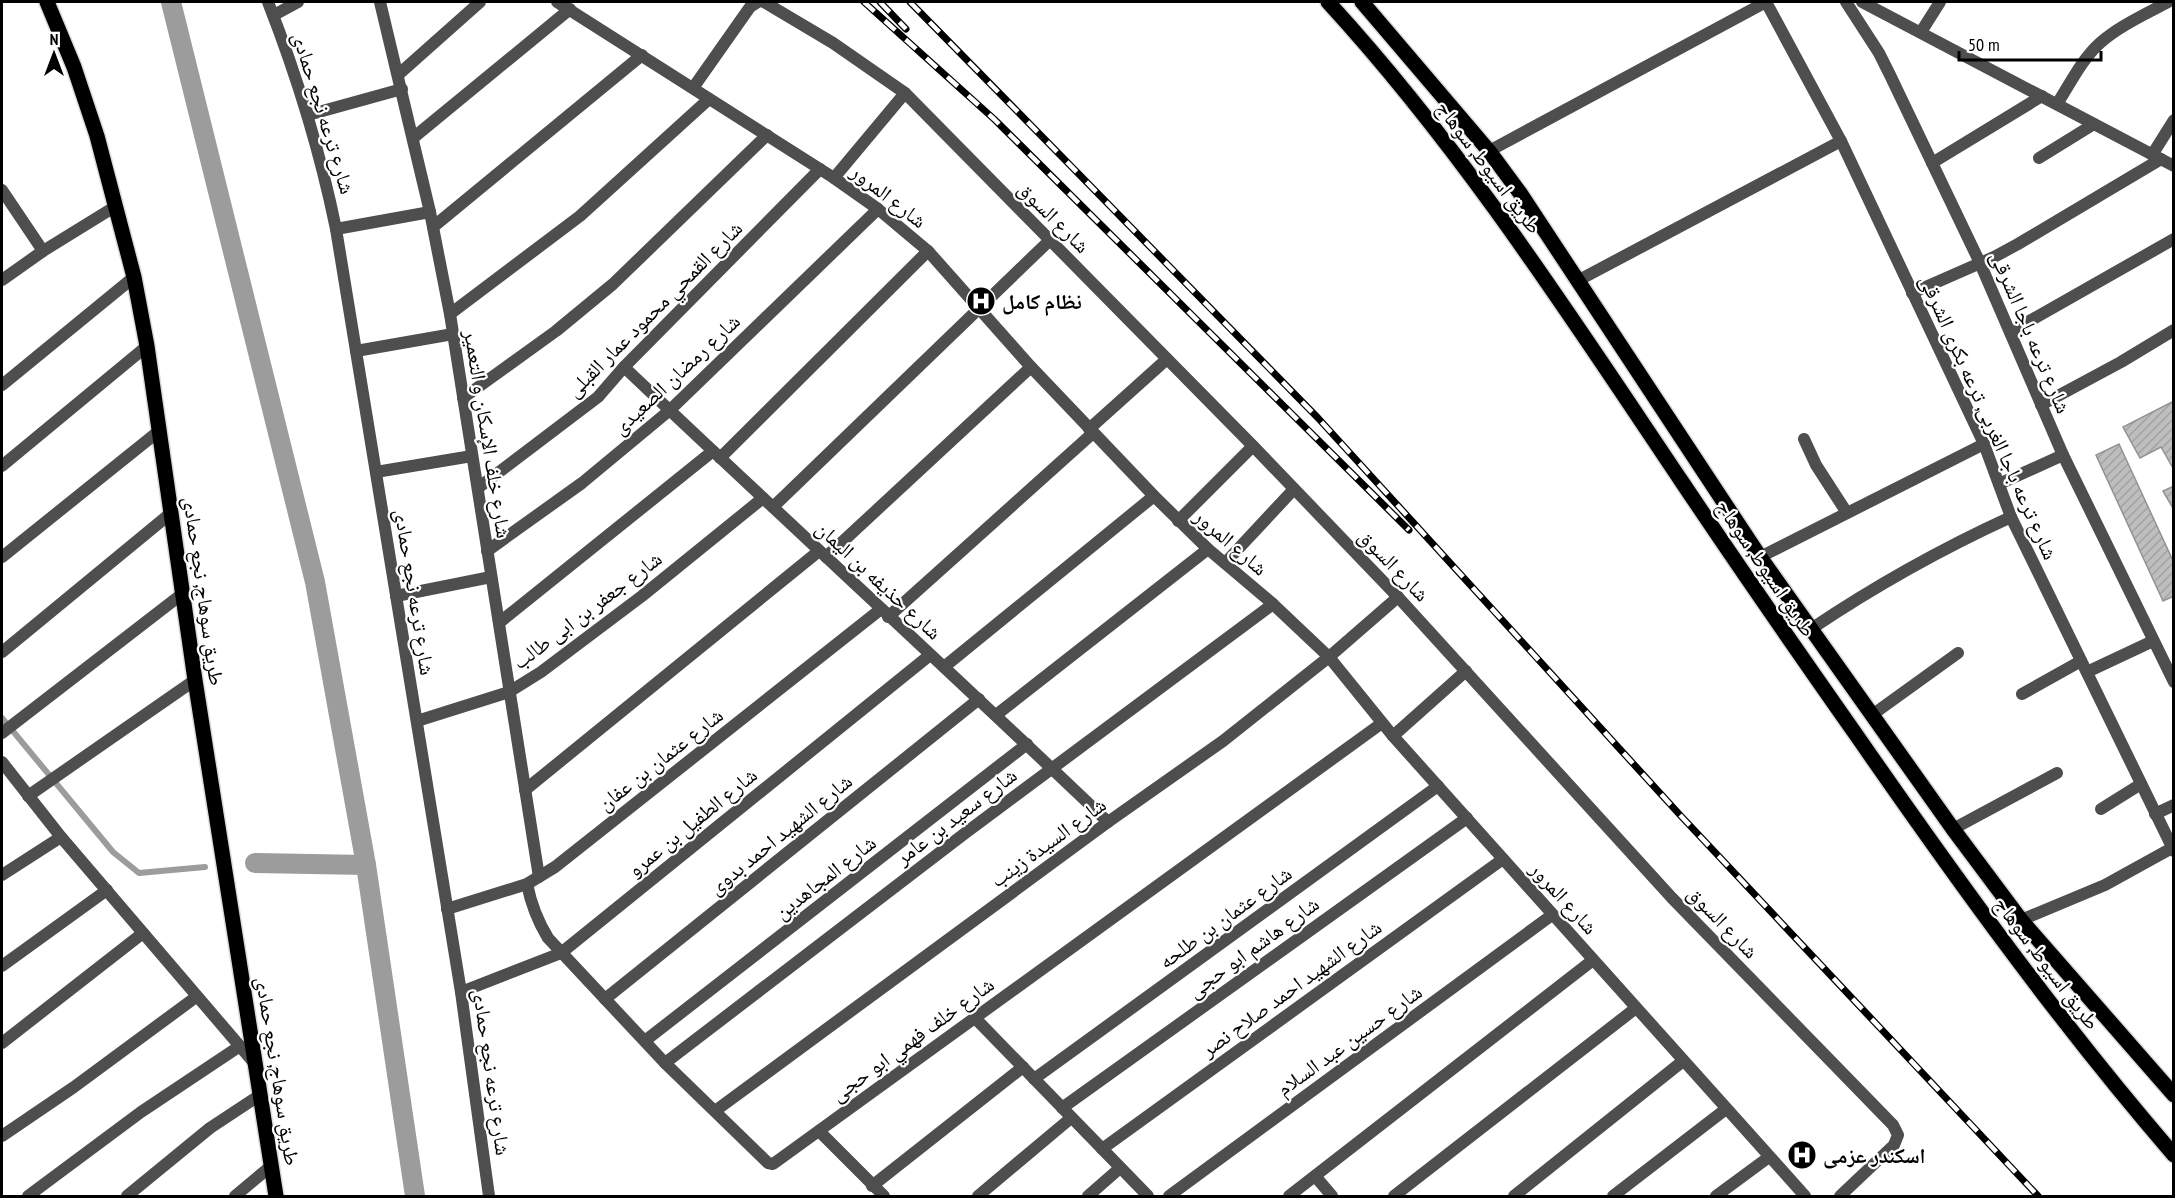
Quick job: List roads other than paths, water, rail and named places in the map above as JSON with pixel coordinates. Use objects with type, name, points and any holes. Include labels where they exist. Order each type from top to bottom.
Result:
[{"type":"main road","name":"طريق سوهاج, نجع حمادى","points":[[47,2],[74,67],[97,136],[134,277],[147,346],[195,680],[276,1197]]},
{"type":"main road","name":"طريق اسيوط, سوهاج","points":[[1328,2],[1446,143],[1544,277],[1741,570],[1916,821],[2058,1013],[2124,1097],[2174,1155]]},
{"type":"main road","name":"طريق اسيوط, سوهاج","points":[[1362,2],[1489,151],[1578,280],[1760,557],[1953,829],[2021,920],[2174,1095]]},
{"type":"main road","points":[[1405,93],[1413,95],[1420,91],[1425,83],[1425,74]]},
{"type":"main road","points":[[1446,143],[1446,136],[1451,129],[1459,125],[1467,126]]},
{"type":"street","name":"شارع ترعه نجع حمادى","points":[[268,2],[308,115],[336,230],[461,992],[489,1197]]},
{"type":"street","points":[[274,15],[298,2]]},
{"type":"street","name":"شارع خلف الإسكان و التعمير","points":[[380,2],[399,74],[430,212],[450,314],[539,877]]},
{"type":"street","points":[[399,74],[480,2]]},
{"type":"street","name":"شارع المرور","points":[[557,2],[834,178],[878,209],[928,251],[1031,367],[1178,521],[1273,604],[1329,657],[1393,736],[1805,1197]]},
{"type":"street","points":[[693,88],[750,7],[758,2]]},
{"type":"street","name":"شارع السوق","points":[[764,2],[833,43],[905,93],[1253,446],[1398,597],[1672,898],[1896,1130],[1897,1140],[1894,1145],[1840,1197]]},
{"type":"street","points":[[1489,151],[1766,2]]},
{"type":"street","name":"شارع ترعه باجا الغربى, ترعه بكرى الشرقى","points":[[1766,2],[1841,141],[1984,444],[2011,517],[2173,849]]},
{"type":"street","name":"شارع ترعه باجا الشرقى","points":[[1846,2],[1880,54],[1980,263],[2063,456],[2174,682]]},
{"type":"street","points":[[1862,2],[2174,166]]},
{"type":"street","points":[[1921,32],[1940,2]]},
{"type":"street","points":[[2057,104],[2099,43],[2168,2]]},
{"type":"street","points":[[413,138],[570,9]]},
{"type":"street","points":[[433,227],[642,55]]},
{"type":"street","points":[[308,115],[402,89]]},
{"type":"street","points":[[834,178],[905,93]]},
{"type":"street","points":[[1932,163],[2042,96]]},
{"type":"street","points":[[450,314],[580,216],[709,99]]},
{"type":"street","points":[[1912,293],[2018,244],[2156,157],[2174,120]]},
{"type":"street","points":[[2039,158],[2094,124]]},
{"type":"street","points":[[463,398],[556,331],[613,284],[767,135]]},
{"type":"street","points":[[1578,280],[1841,141]]},
{"type":"street","name":"شارع القمحي محمود عمار القبلى","points":[[478,488],[598,397],[624,367],[820,169]]},
{"type":"street","points":[[2,190],[43,251]]},
{"type":"street","points":[[2,280],[43,251],[116,206]]},
{"type":"street","name":"شارع رمضان الصعيدى","points":[[487,550],[582,483],[670,411],[878,209]]},
{"type":"street","points":[[336,230],[430,212]]},
{"type":"street","points":[[2010,332],[2174,239]]},
{"type":"street","points":[[773,507],[1050,240]]},
{"type":"street","points":[[500,622],[716,454],[928,251]]},
{"type":"street","points":[[2,385],[134,277]]},
{"type":"street","points":[[2041,405],[2121,362],[2174,330]]},
{"type":"street","points":[[356,351],[453,334]]},
{"type":"street","points":[[2,466],[147,346]]},
{"type":"street","name":"شارع عثمان بن عفان","points":[[447,909],[527,884],[539,877],[885,613],[1091,431],[1167,359]]},
{"type":"street","name":"شارع حذيفه بن اليمان","points":[[624,367],[930,655],[980,699],[1108,822]]},
{"type":"street","points":[[525,789],[822,554],[1031,367]]},
{"type":"street","points":[[2,557],[159,431]]},
{"type":"street","points":[[1804,439],[1816,465],[1847,513]]},
{"type":"street","points":[[1760,557],[1984,444]]},
{"type":"street","points":[[1178,521],[1253,446]]},
{"type":"street","points":[[376,472],[472,456]]},
{"type":"street","points":[[1999,484],[2063,456]]},
{"type":"street","points":[[1225,563],[1294,489]]},
{"type":"street","points":[[944,667],[1154,496]]},
{"type":"street","name":"شارع جعفر بن ابى طالب","points":[[417,721],[510,692],[575,648],[763,498]]},
{"type":"street","points":[[2,652],[171,513]]},
{"type":"street","points":[[1811,629],[1861,595],[1912,565],[2011,517]]},
{"type":"street","points":[[996,715],[1208,549]]},
{"type":"street","points":[[396,596],[491,577]]},
{"type":"street","points":[[2,733],[183,594]]},
{"type":"street","name":"شارع السيدة زينب","points":[[715,1111],[1108,822],[1223,741],[1329,657],[1398,597]]},
{"type":"street","name":"شارع سعيد بن عامر","points":[[665,1063],[945,848],[1273,604]]},
{"type":"street","points":[[2022,694],[2153,641]]},
{"type":"street","points":[[1872,715],[1958,653]]},
{"type":"street","name":"شارع الطفيل بن عمرو","points":[[461,992],[561,953],[930,655]]},
{"type":"street","points":[[1393,736],[1466,671]]},
{"type":"street","points":[[28,796],[195,680]]},
{"type":"street","name":"شارع الشهيد احمد بدوى","points":[[605,999],[980,699]]},
{"type":"street","name":"شارع خلف فهمي ابو حجى","points":[[527,884],[530,903],[537,921],[561,953],[646,1040],[665,1063],[771,1165],[1382,723]]},
{"type":"street","name":"شارع المجاهدين","points":[[646,1040],[1027,744]]},
{"type":"street","points":[[2,762],[61,837],[195,997],[256,1065]]},
{"type":"street","points":[[1953,829],[2057,773]]},
{"type":"street","points":[[2101,809],[2141,784]]},
{"type":"street","name":"شارع عثمان بن طلحه","points":[[1034,1078],[1438,786]]},
{"type":"street","points":[[2156,814],[2174,805]]},
{"type":"street","name":"شارع هاشم ابو حجى","points":[[978,1197],[1067,1113],[1467,819]]},
{"type":"street","points":[[2,874],[61,837]]},
{"type":"street","points":[[2021,920],[2105,885],[2173,849]]},
{"type":"street","name":"شارع الشهيد احمد صلاح نصر","points":[[1102,1149],[1503,859]]},
{"type":"street","points":[[2,966],[107,890]]},
{"type":"street","name":"شارع حسين عبد السلام","points":[[1169,1197],[1552,915]]},
{"type":"street","points":[[2,1043],[143,933]]},
{"type":"street","points":[[1289,1197],[1593,960]]},
{"type":"street","points":[[2,1136],[74,1087],[195,997]]},
{"type":"street","points":[[1394,1197],[1636,1008]]},
{"type":"street","points":[[975,1018],[1148,1197]]},
{"type":"street","points":[[28,1197],[133,1118],[240,1046]]},
{"type":"street","points":[[1514,1197],[1683,1061]]},
{"type":"street","points":[[872,1186],[1023,1067]]},
{"type":"street","points":[[127,1197],[210,1128],[260,1095]]},
{"type":"street","points":[[1613,1197],[1726,1109]]},
{"type":"street","points":[[819,1131],[884,1197]]},
{"type":"street","points":[[1716,1197],[1769,1157]]},
{"type":"street","points":[[235,1197],[271,1166]]},
{"type":"street","points":[[1088,1197],[1120,1168]]},
{"type":"street","points":[[1315,1176],[1332,1197]]},
{"type":"waterway","points":[[171,2],[315,582],[366,865],[415,1196]]},
{"type":"waterway","points":[[2,718],[113,852],[139,873],[205,867]]},
{"type":"waterway","points":[[255,863],[366,865]]},
{"type":"railway","points":[[864,2],[994,119],[1409,530]]},
{"type":"railway","points":[[880,2],[906,29]]},
{"type":"railway","points":[[910,2],[1318,418],[1680,815],[2038,1196]]},
{"type":"place","name":"نظام كامل","points":[[981,301]]},
{"type":"place","name":"اسكندر عزمى","points":[[1802,1155]]}]
